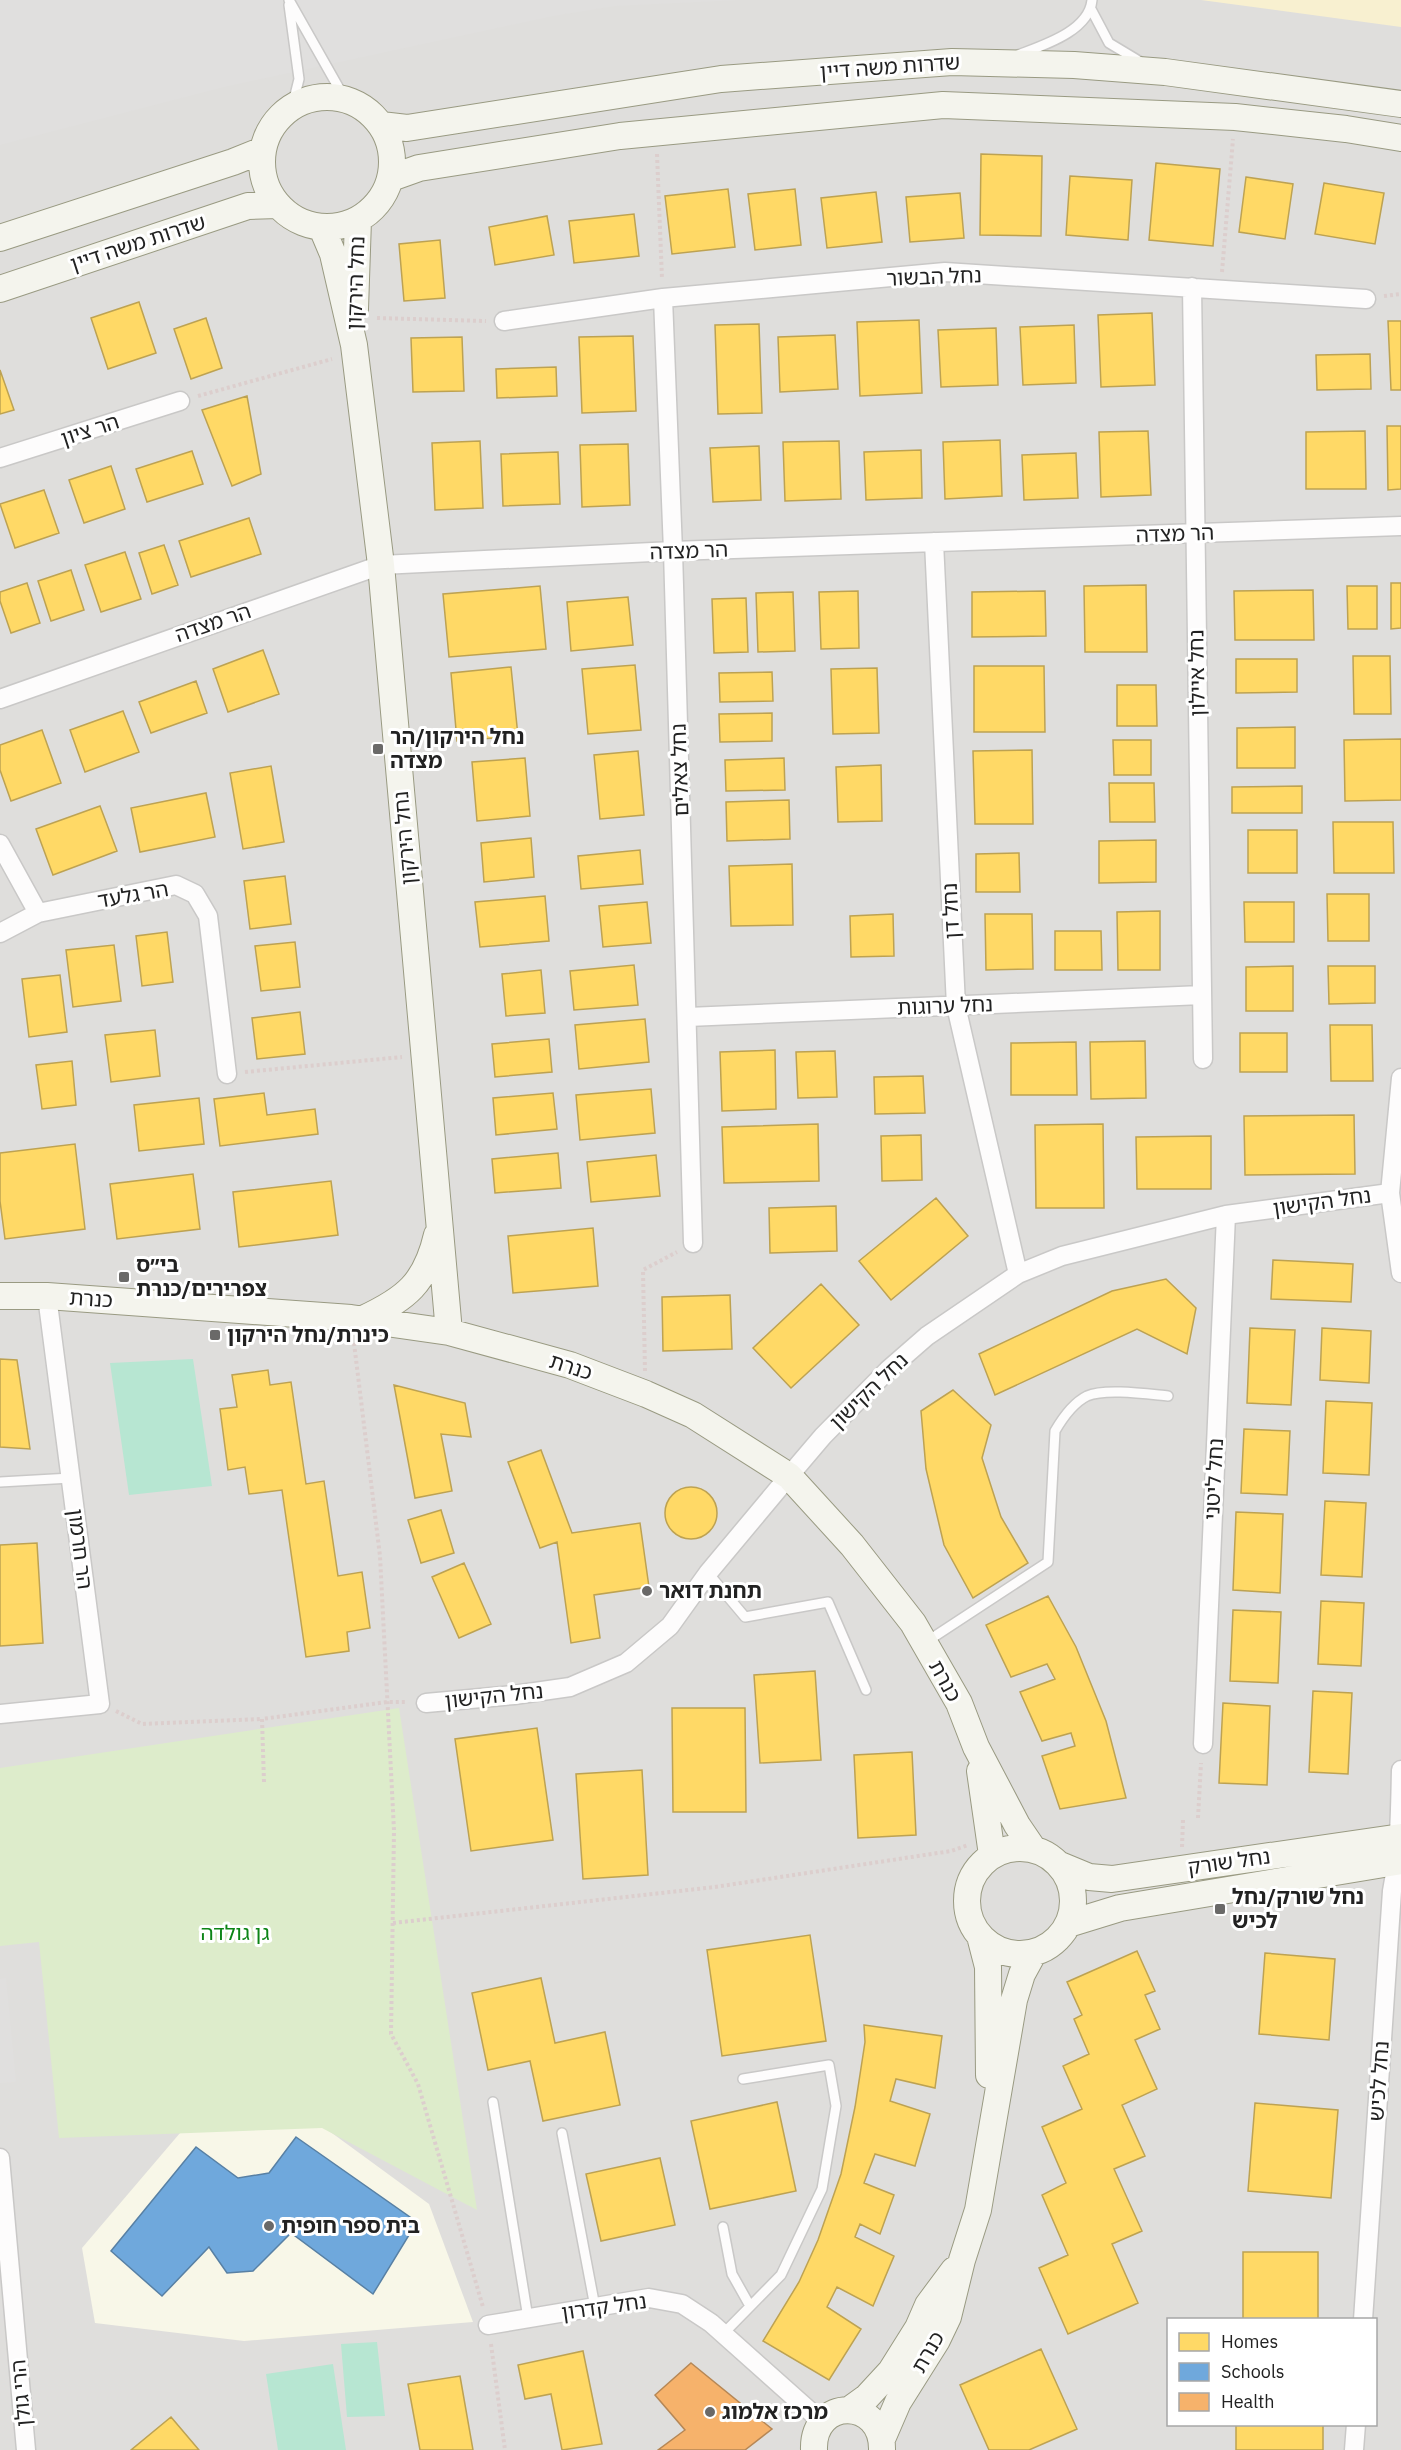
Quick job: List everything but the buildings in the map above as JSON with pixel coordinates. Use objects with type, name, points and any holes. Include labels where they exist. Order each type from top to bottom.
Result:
[{"type":"street","name":"שדרות משה דיין","points":[[381,125],[407,128],[721,79],[951,62],[1165,72],[1401,104]]},
{"type":"street","points":[[318,97],[345,99],[365,109],[381,125],[391,150],[391,178],[384,195],[373,210],[358,220],[340,227],[322,228],[298,221],[278,205],[267,189],[262,170],[263,150],[269,133],[279,118],[292,107],[318,97]]},
{"type":"street","name":"שדרות משה דיין","points":[[391,178],[419,168],[657,132],[943,105],[1235,117],[1346,129],[1401,138]]},
{"type":"street","points":[[0,238],[233,162],[263,150]]},
{"type":"street","name":"שדרות משה דיין","points":[[0,289],[248,206],[278,205]]},
{"type":"street","name":"נחל הירקון","points":[[355,349],[358,220]]},
{"type":"street","name":"נחל הירקון","points":[[322,228],[333,254],[355,349],[381,565],[449,1332]]},
{"type":"street","name":"נחל הבשור","points":[[504,321],[663,298],[945,272],[1192,286],[1366,299]]},
{"type":"street","name":"נחל איילון","points":[[1192,286],[1203,1059]]},
{"type":"street","name":"נחל צאלים","points":[[663,298],[688,1017],[693,1243]]},
{"type":"street","name":"הר ציון","points":[[0,458],[180,401]]},
{"type":"street","name":"הר מצדה","points":[[0,699],[381,565],[673,551],[1401,526]]},
{"type":"street","name":"נחל דן","points":[[934,542],[956,1006],[1018,1274]]},
{"type":"street","points":[[0,844],[38,913]]},
{"type":"street","name":"הר גלעד","points":[[0,933],[38,913],[176,885],[195,894],[208,916],[227,1074]]},
{"type":"street","name":"נחל ערוגות","points":[[688,1017],[1202,995]]},
{"type":"street","points":[[1401,1078],[1390,1192],[1401,1273]]},
{"type":"street","name":"נחל הקישון","points":[[426,1703],[570,1688],[626,1663],[670,1626],[708,1573],[823,1436],[888,1370],[927,1336],[1018,1274],[1062,1256],[1226,1215],[1390,1192]]},
{"type":"street","name":"נחל ליטני","points":[[1203,1744],[1226,1215]]},
{"type":"street","points":[[357,1318],[393,1306],[416,1285],[432,1258],[439,1224]]},
{"type":"street","name":"כנרת","points":[[0,1296],[47,1296],[357,1318],[449,1332],[570,1365],[693,1415],[789,1476],[852,1545],[913,1623],[959,1703],[976,1748],[1017,1825],[1034,1850]]},
{"type":"street","name":"הר חרמון","points":[[47,1296],[100,1704]]},
{"type":"street","points":[[0,1714],[100,1704]]},
{"type":"street","name":"כנרת","points":[[976,1748],[992,1845],[972,1877],[967,1892],[969,1915],[980,1936],[988,1967],[990,2129]]},
{"type":"street","name":"נחל לכיש","points":[[1363,2318],[1392,1891],[1400,1849],[1401,1770]]},
{"type":"street","name":"כנרת","points":[[992,1845],[1005,1849],[1034,1850],[1060,1865]]},
{"type":"street","name":"נחל שורק","points":[[1060,1865],[1089,1877],[1112,1879],[1400,1849]]},
{"type":"street","name":"נחל שורק","points":[[1068,1924],[1120,1908],[1400,1849]]},
{"type":"street","points":[[980,1936],[1004,1952],[1019,1954],[1034,1952],[1048,1946],[1068,1924],[1072,1909],[1072,1893],[1068,1879],[1060,1865]]},
{"type":"street","name":"כנרת","points":[[882,2445],[898,2402],[937,2340],[948,2317],[962,2260],[978,2210],[990,2129],[1014,2000],[1022,1974],[1034,1952]]},
{"type":"street","name":"הרי גולן","points":[[0,2158],[26,2450]]},
{"type":"street","name":"כנרת","points":[[822,2422],[831,2414],[849,2410],[867,2397],[891,2371],[918,2328],[928,2305],[962,2260]]},
{"type":"street","name":"נחל קדרון","points":[[488,2325],[649,2298],[682,2304],[723,2334],[822,2422]]},
{"type":"street","points":[[849,2410],[861,2412],[871,2419],[878,2428],[882,2445]]},
{"type":"street","points":[[814,2450],[817,2429],[822,2422]]},
{"type":"street","points":[[1354,2450],[1356,2426]]},
{"type":"lane","points":[[289,0],[345,99]]},
{"type":"lane","points":[[289,0],[299,79],[292,107]]},
{"type":"lane","points":[[999,63],[1048,44],[1083,20],[1091,5]]},
{"type":"lane","points":[[1091,5],[1109,43],[1128,56],[1165,72]]},
{"type":"lane","points":[[924,1643],[1048,1562],[1055,1431],[1063,1416],[1087,1396],[1125,1391],[1168,1396]]},
{"type":"lane","points":[[0,1482],[71,1478]]},
{"type":"lane","points":[[708,1573],[746,1617],[828,1602],[866,1690]]},
{"type":"lane","points":[[723,2334],[781,2274],[822,2189],[836,2106],[829,2065],[743,2079]]},
{"type":"lane","points":[[494,2102],[528,2318]]},
{"type":"lane","points":[[562,2133],[594,2307]]},
{"type":"lane","points":[[723,2227],[732,2274],[750,2306]]},
{"type":"path","points":[[1220,289],[1235,117]]},
{"type":"path","points":[[657,132],[663,298]]},
{"type":"path","points":[[355,317],[504,321]]},
{"type":"path","points":[[180,401],[355,349]]},
{"type":"path","points":[[227,1074],[424,1055]]},
{"type":"path","points":[[646,1394],[643,1270],[693,1243]]},
{"type":"path","points":[[357,1318],[380,1556],[394,1830],[392,2034],[418,2084],[488,2325],[505,2450]]},
{"type":"path","points":[[100,1704],[142,1724],[262,1719],[387,1702],[426,1703]]},
{"type":"path","points":[[262,1719],[264,1782]]},
{"type":"path","points":[[1198,1818],[1203,1744]]},
{"type":"path","points":[[393,1923],[715,1887],[992,1845]]},
{"type":"shaded area","points":[[0,0],[1401,0],[1401,2450],[0,2450]]},
{"type":"shaded area","points":[[0,0],[741,0],[615,6],[553,16],[224,87],[0,145]]},
{"type":"shaded area","points":[[6,1978],[16,2082],[0,2083],[0,1979]]},
{"type":"shaded area","name":"בית ספר חופית","points":[[310,2117],[429,2204],[473,2322],[244,2341],[95,2323],[82,2248],[186,2126]]},
{"type":"green space","points":[[193,1359],[212,1486],[129,1495],[110,1363]]},
{"type":"green space","name":"גן גולדה","points":[[399,1708],[477,2210],[322,2128],[59,2138],[39,1942],[0,1946],[0,1768]]},
{"type":"green space","points":[[377,2342],[385,2416],[347,2417],[341,2344]]},
{"type":"green space","points":[[333,2364],[346,2450],[278,2450],[266,2374]]},
{"type":"sand","points":[[1201,0],[1401,0],[1401,27]]},
{"type":"place","name":"נחל הירקון/הר מצדה","points":[[378,749]]},
{"type":"place","name":"בי״ס צפרירים/כנרת","points":[[124,1277]]},
{"type":"place","name":"כינרת/נחל הירקון","points":[[215,1335]]},
{"type":"place","name":"תחנת דואר","points":[[647,1591]]},
{"type":"place","name":"נחל שורק/נחל לכיש","points":[[1220,1909]]},
{"type":"place","name":"בית ספר חופית","points":[[269,2226]]},
{"type":"place","name":"מרכז אלמוג","points":[[710,2412]]}]
